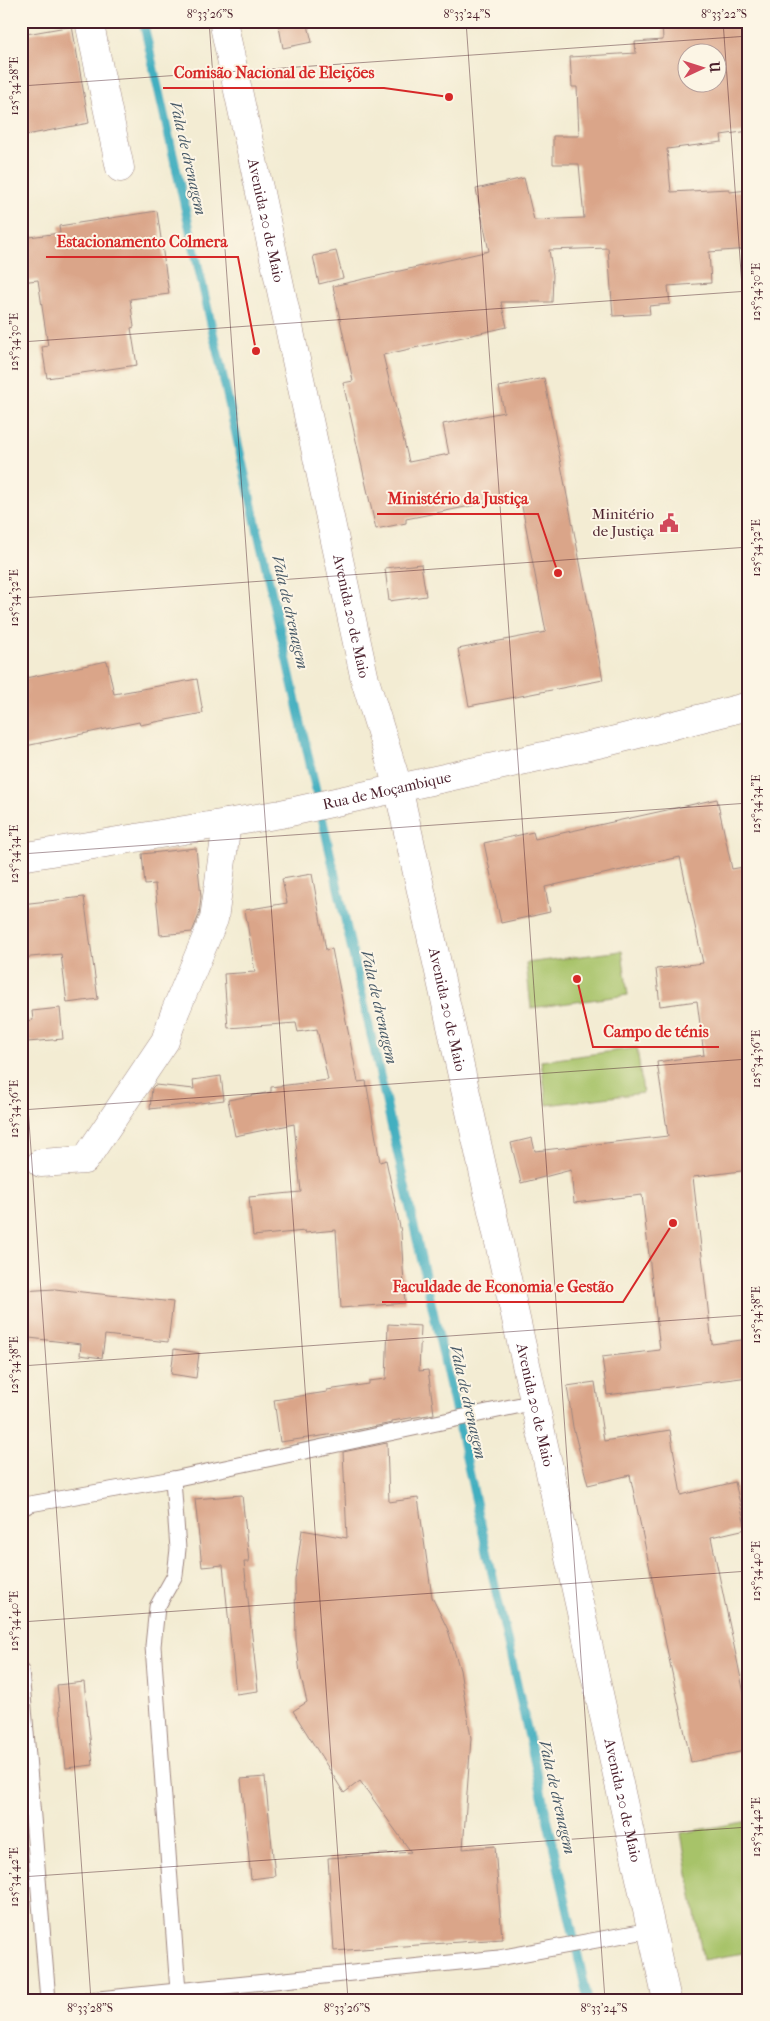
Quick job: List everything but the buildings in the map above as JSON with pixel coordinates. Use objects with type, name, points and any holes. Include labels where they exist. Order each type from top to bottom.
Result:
[{"type":"main road","points":[[89,21],[120,168]]},
{"type":"main road","name":"Avenida 20 de Maio","points":[[223,21],[365,680],[398,787],[668,2000]]},
{"type":"main road","name":"Rua de Moçambique","points":[[21,857],[281,814],[607,742],[749,706]]},
{"type":"main road","points":[[41,1163],[86,1160],[166,1040],[214,919],[227,824]]},
{"type":"lane","points":[[21,1509],[30,1504],[173,1479],[535,1402]]},
{"type":"lane","points":[[173,1479],[178,1549],[175,1575],[157,1607],[153,1646],[178,1991]]},
{"type":"lane","points":[[21,1671],[48,2000]]},
{"type":"lane","points":[[89,2000],[499,1958],[651,1930]]},
{"type":"green space","points":[[622,951],[628,995],[531,1008],[526,963]]},
{"type":"green space","points":[[637,1048],[643,1093],[547,1105],[541,1061]]},
{"type":"green space","points":[[749,1821],[749,1952],[703,1960],[681,1833]]},
{"type":"waterway","name":"Vala de drenagem","points":[[143,21],[588,2000]]},
{"type":"place","name":"Comisão Nacional de Eleições","points":[[449,97]]},
{"type":"place","name":"Estacionamento Colmera","points":[[256,351]]},
{"type":"place","name":"Minitério de Justiça","points":[[669,523]]},
{"type":"place","name":"Ministério da Justiça","points":[[558,573]]},
{"type":"place","name":"Campo de ténis","points":[[577,979]]},
{"type":"place","name":"Faculdade de Economia e Gestão","points":[[673,1223]]}]
